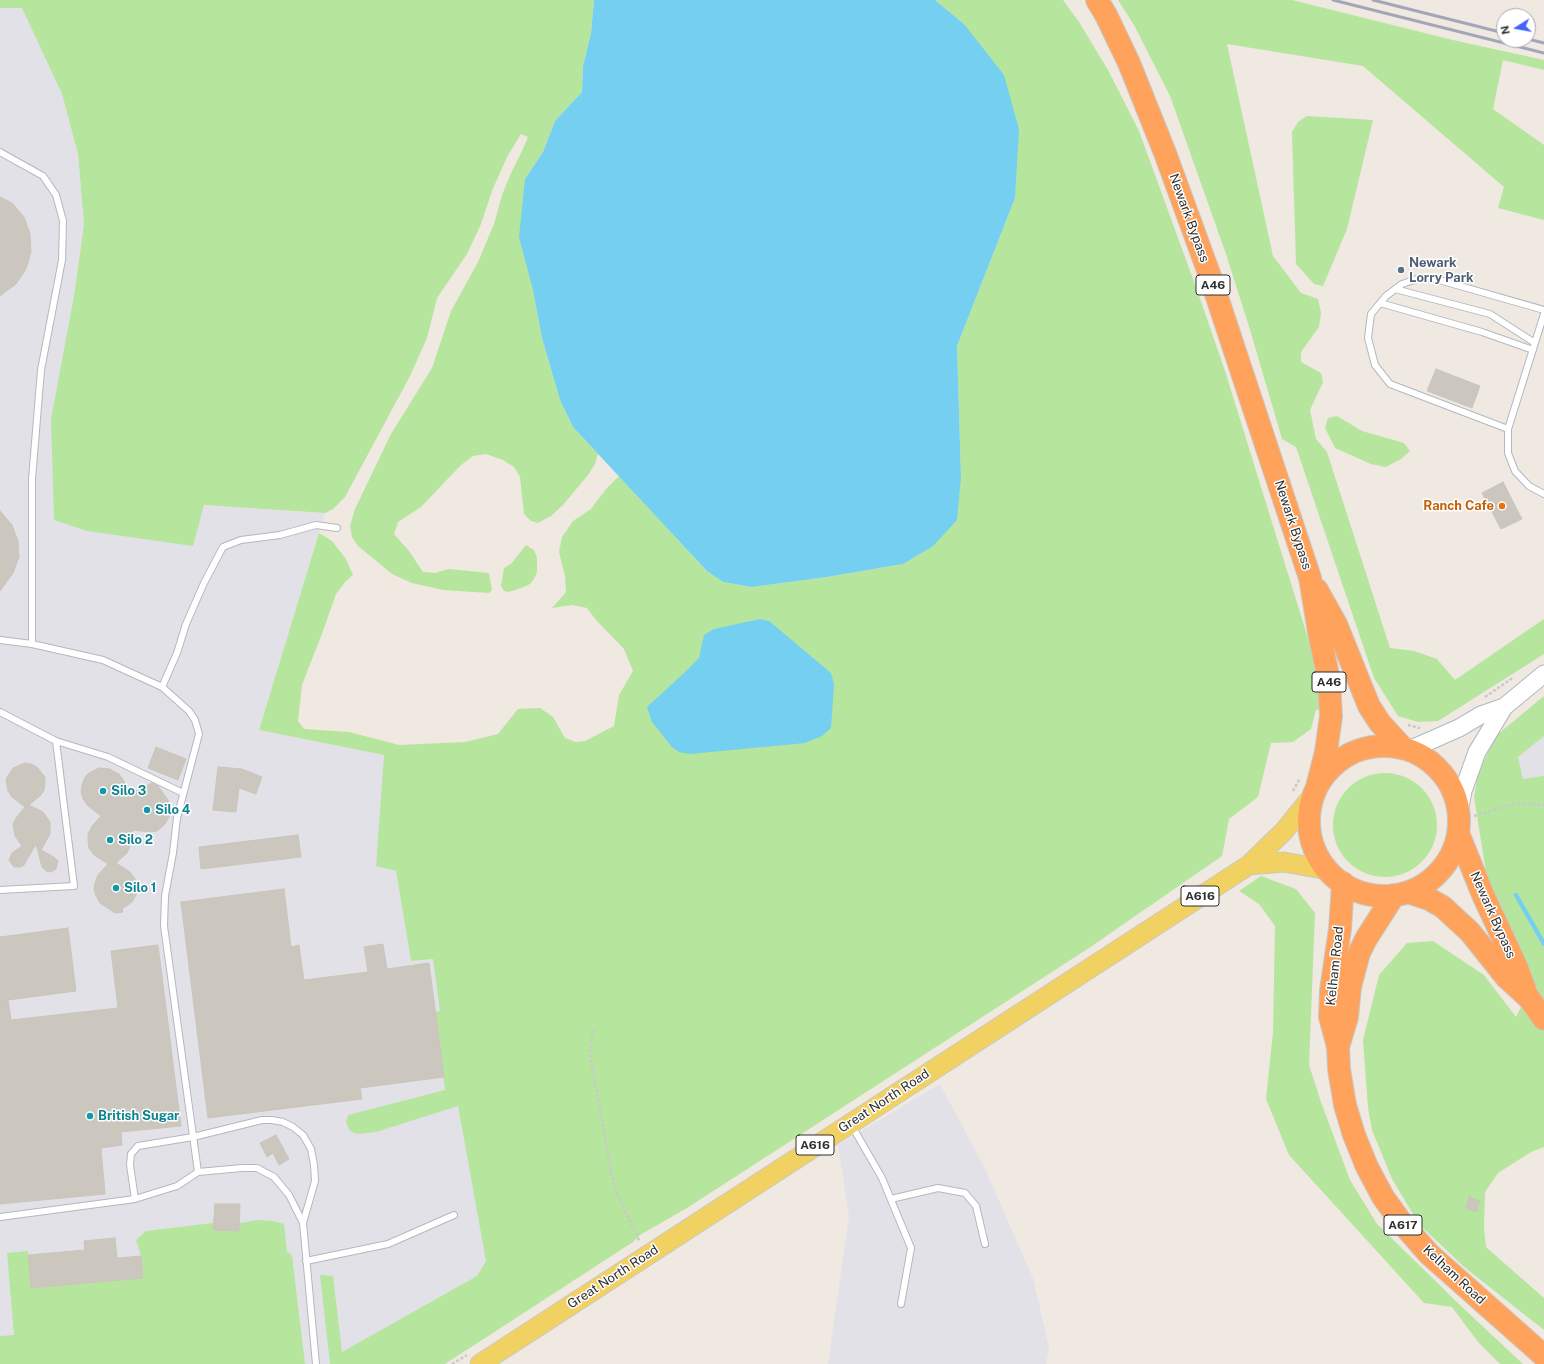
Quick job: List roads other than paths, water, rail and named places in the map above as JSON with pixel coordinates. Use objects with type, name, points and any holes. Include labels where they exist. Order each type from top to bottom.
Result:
[{"type":"highway","name":"Newark Bypass","points":[[1097,0],[1106,15],[1129,63],[1168,160],[1210,276],[1310,578],[1318,632],[1329,680],[1331,716],[1326,752],[1309,818],[1310,834],[1318,857],[1335,877]]},
{"type":"highway","name":"Newark Bypass","points":[[1310,578],[1336,624],[1362,692],[1374,715],[1406,749],[1428,760],[1444,776],[1455,798],[1458,822],[1483,895],[1517,968],[1528,996],[1544,1019]]},
{"type":"highway","points":[[1316,790],[1331,768],[1351,754],[1373,747],[1389,746],[1406,749]]},
{"type":"highway","points":[[1335,877],[1355,890],[1381,896],[1401,893],[1426,882],[1441,869],[1452,852],[1458,822]]},
{"type":"highway","name":"Kelham Road","points":[[1335,877],[1340,929],[1331,990],[1330,1017],[1338,1047],[1339,1069],[1345,1105],[1354,1135],[1367,1167],[1383,1197],[1401,1222],[1429,1254],[1544,1356]]},
{"type":"highway","name":"Newark Bypass","points":[[1401,893],[1429,898],[1443,907],[1470,932],[1487,951],[1506,977],[1528,996]]},
{"type":"highway","name":"Kelham Road","points":[[1338,1047],[1347,1017],[1350,987],[1359,953],[1366,939],[1401,893]]},
{"type":"main road","points":[[1406,749],[1459,728],[1481,715],[1504,706],[1544,674]]},
{"type":"main road","points":[[1458,822],[1463,791],[1477,752],[1504,706]]},
{"type":"main road","name":"Great North Road","points":[[480,1364],[1249,865],[1284,831],[1316,790]]},
{"type":"main road","name":"Great North Road","points":[[1249,865],[1284,862],[1335,877]]},
{"type":"lane","points":[[0,152],[43,176],[56,195],[62,221],[62,260],[41,370],[32,479],[32,644]]},
{"type":"lane","points":[[1508,429],[1390,384],[1375,365],[1368,338],[1371,314],[1386,296],[1402,284],[1417,279],[1432,278],[1544,310]]},
{"type":"lane","points":[[1395,289],[1490,314],[1534,347]]},
{"type":"lane","points":[[1380,303],[1534,347]]},
{"type":"lane","points":[[1544,314],[1508,429],[1508,453],[1515,471],[1529,486],[1544,494]]},
{"type":"lane","points":[[162,687],[177,653],[186,624],[204,583],[223,547],[241,540],[280,535],[316,525],[337,528]]},
{"type":"lane","points":[[0,640],[32,644],[103,660],[162,687],[189,710],[195,720],[199,734],[177,818],[173,853],[165,896],[164,926],[198,1172]]},
{"type":"lane","points":[[0,712],[56,741],[108,757],[183,793]]},
{"type":"lane","points":[[0,890],[74,886],[56,741]]},
{"type":"lane","points":[[135,1199],[130,1165],[131,1154],[138,1146],[193,1137],[262,1120],[283,1122],[293,1127],[303,1135],[311,1149],[315,1181],[303,1223],[316,1364]]},
{"type":"lane","points":[[850,1123],[882,1178],[911,1248],[901,1304]]},
{"type":"lane","points":[[0,1217],[135,1199],[177,1186],[198,1172],[257,1168],[274,1177],[289,1195],[303,1223]]},
{"type":"lane","points":[[891,1199],[938,1188],[965,1193],[976,1206],[985,1244]]},
{"type":"lane","points":[[306,1261],[388,1244],[454,1215]]},
{"type":"water","points":[[594,0],[935,0],[964,24],[1004,75],[1019,129],[1015,198],[957,346],[961,477],[957,520],[933,546],[903,564],[827,577],[752,587],[723,582],[707,571],[573,427],[560,400],[542,338],[533,290],[519,237],[525,179],[543,152],[555,121],[582,92],[583,66],[591,33]]},
{"type":"water","points":[[760,619],[769,621],[831,673],[834,684],[831,728],[822,736],[805,743],[690,754],[679,752],[672,747],[652,722],[647,707],[699,658],[704,635],[714,629]]},
{"type":"waterway","points":[[1516,895],[1544,944]]},
{"type":"railway","points":[[1333,0],[1544,53]]},
{"type":"railway","points":[[1373,0],[1496,31]]},
{"type":"railway","points":[[1536,41],[1544,43]]},
{"type":"place","name":"Newark Lorry Park","points":[[1401,270]]},
{"type":"place","name":"Ranch Cafe","points":[[1502,506]]},
{"type":"place","name":"Silo 3","points":[[103,791]]},
{"type":"place","name":"Silo 4","points":[[147,810]]},
{"type":"place","name":"Silo 2","points":[[110,840]]},
{"type":"place","name":"Silo 1","points":[[116,888]]},
{"type":"place","name":"British Sugar","points":[[90,1116]]}]
